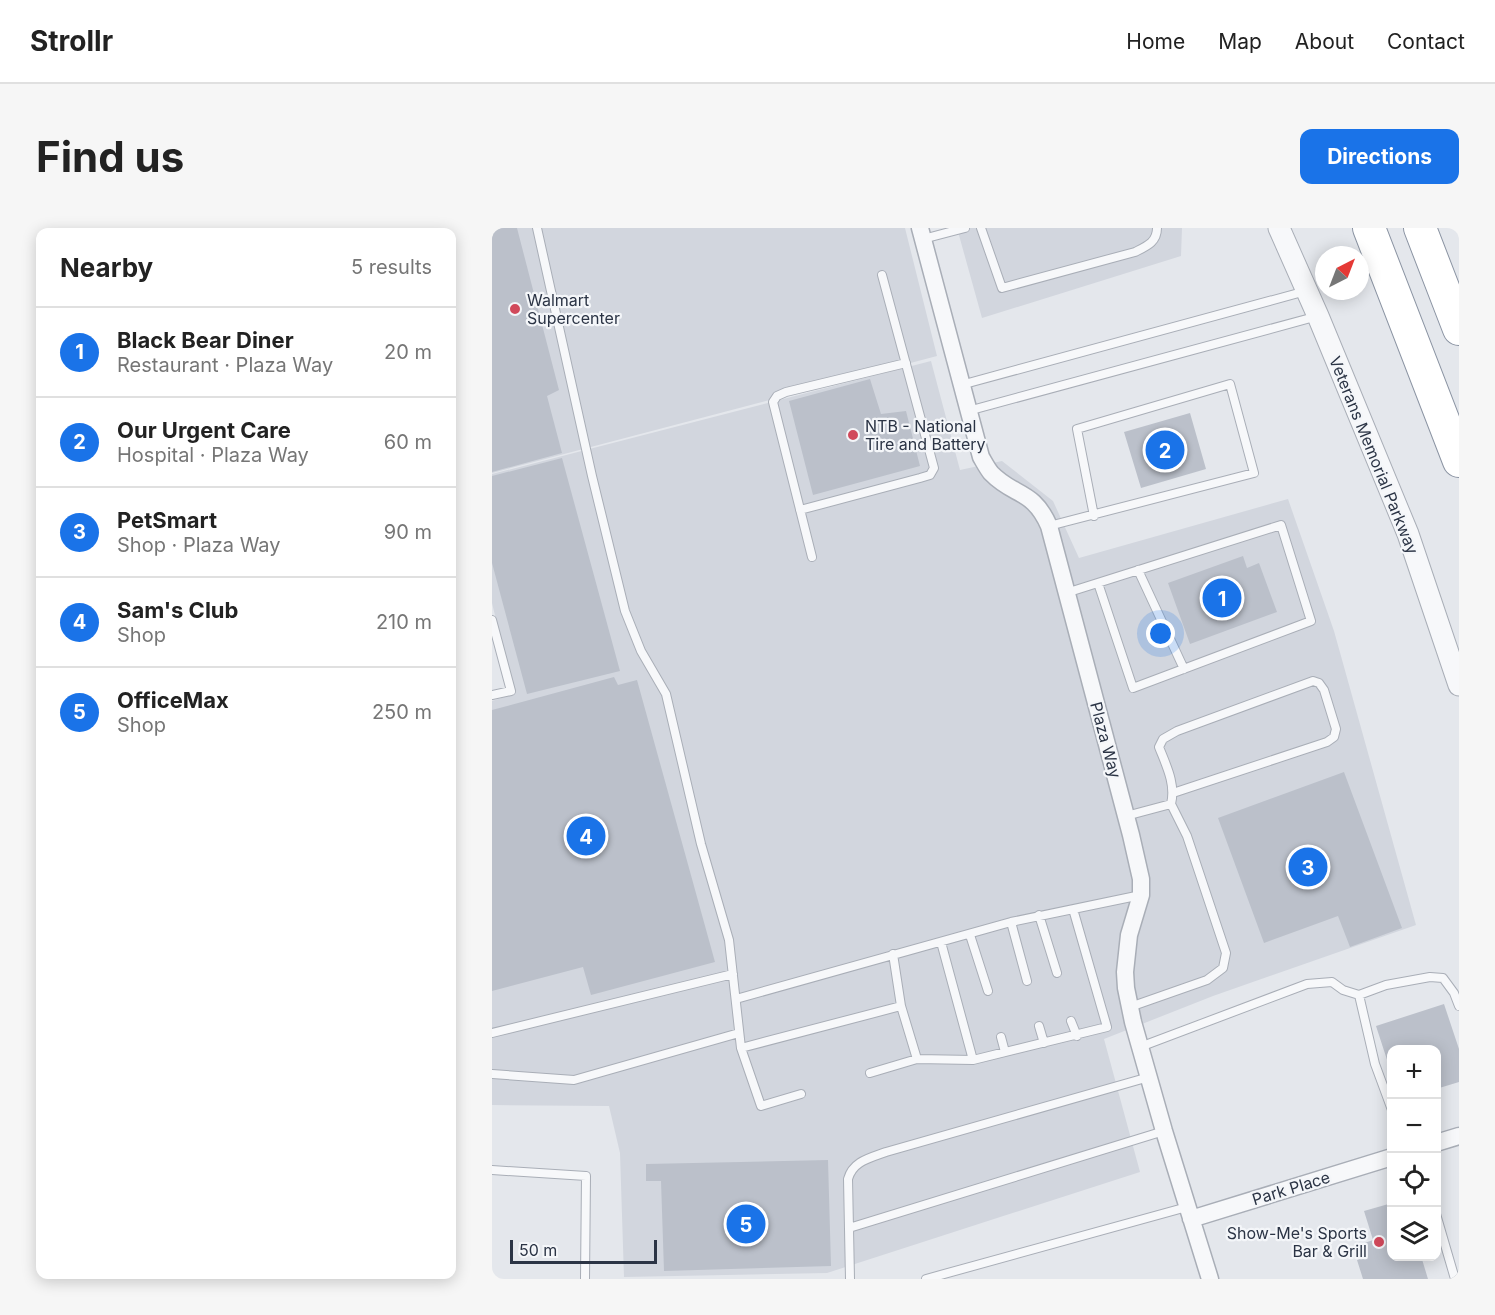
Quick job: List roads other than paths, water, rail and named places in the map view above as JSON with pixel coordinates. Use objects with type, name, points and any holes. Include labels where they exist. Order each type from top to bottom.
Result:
[{"type":"highway","points":[[1369,228],[1459,461]]},
{"type":"highway","points":[[1420,228],[1459,329]]},
{"type":"street","name":"Veterans Memorial Parkway","points":[[1279,228],[1408,534],[1459,685]]},
{"type":"street","name":"Plaza Way","points":[[921,234],[981,457],[990,472],[1035,502],[1049,526],[1141,879],[1140,895],[1129,935],[1125,972],[1130,1007],[1164,1131],[1210,1279]]},
{"type":"street","points":[[1441,1142],[1459,1136]]},
{"type":"street","name":"Park Place","points":[[1189,1213],[1387,1158]]},
{"type":"lane","points":[[537,228],[592,476],[626,610],[641,651],[666,694],[701,844],[729,940],[741,1048],[761,1106],[801,1094]]},
{"type":"lane","points":[[921,234],[965,228]]},
{"type":"lane","points":[[981,228],[1002,288],[1136,252],[1149,245],[1157,235],[1157,228]]},
{"type":"lane","points":[[800,510],[930,475],[934,468],[882,275]]},
{"type":"lane","points":[[961,385],[1306,290]]},
{"type":"lane","points":[[968,411],[1318,316]]},
{"type":"lane","points":[[812,557],[773,402],[777,396],[786,392],[906,363]]},
{"type":"lane","points":[[1049,526],[1094,516],[1254,473],[1230,384],[1077,429],[1094,516]]},
{"type":"lane","points":[[1066,594],[1098,582],[1281,525],[1311,621],[1133,688],[1098,582]]},
{"type":"lane","points":[[1138,570],[1184,669]]},
{"type":"lane","points":[[492,620],[511,691],[492,695]]},
{"type":"lane","points":[[1130,1007],[1207,980],[1223,968],[1226,953],[1187,836],[1171,804],[1173,793],[1170,775],[1159,747],[1163,739],[1177,731],[1313,681],[1324,690],[1336,729],[1334,737],[1327,742],[1173,793]]},
{"type":"lane","points":[[1126,816],[1171,804]]},
{"type":"lane","points":[[736,999],[1011,922],[1140,895]]},
{"type":"lane","points":[[870,1073],[916,1059],[973,1060],[1107,1027],[1073,909]]},
{"type":"lane","points":[[1039,915],[1057,973]]},
{"type":"lane","points":[[1011,922],[1027,981]]},
{"type":"lane","points":[[970,935],[988,992]]},
{"type":"lane","points":[[941,942],[973,1060]]},
{"type":"lane","points":[[893,954],[901,1006],[916,1059]]},
{"type":"lane","points":[[492,1033],[733,974]]},
{"type":"lane","points":[[1140,1047],[1307,984],[1332,982],[1343,990],[1359,995],[1386,985],[1430,977],[1443,978],[1454,993],[1459,1006]]},
{"type":"lane","points":[[1359,995],[1375,1064],[1388,1099]]},
{"type":"lane","points":[[741,1048],[901,1006]]},
{"type":"lane","points":[[1071,1021],[1077,1036]]},
{"type":"lane","points":[[1039,1026],[1044,1043]]},
{"type":"lane","points":[[492,1074],[574,1080],[739,1033]]},
{"type":"lane","points":[[1001,1037],[1005,1052]]},
{"type":"lane","points":[[850,1279],[848,1179],[854,1167],[861,1162],[886,1152],[1149,1077]]},
{"type":"lane","points":[[849,1228],[1164,1131]]},
{"type":"lane","points":[[492,1170],[586,1176],[585,1279]]},
{"type":"lane","points":[[926,1279],[1189,1213]]},
{"type":"lane","points":[[1441,1228],[1455,1279]]},
{"type":"place","name":"Walmart Supercenter","points":[[515,309]]},
{"type":"place","name":"NTB - National Tire and Battery","points":[[853,435]]},
{"type":"place","name":"Our Urgent Care","points":[[1165,450]]},
{"type":"place","name":"Black Bear Diner","points":[[1222,598]]},
{"type":"place","name":"Sam's Club","points":[[586,836]]},
{"type":"place","name":"PetSmart","points":[[1308,867]]},
{"type":"place","name":"OfficeMax","points":[[746,1224]]},
{"type":"place","name":"Show-Me's Sports Bar & Grill","points":[[1379,1242]]}]
